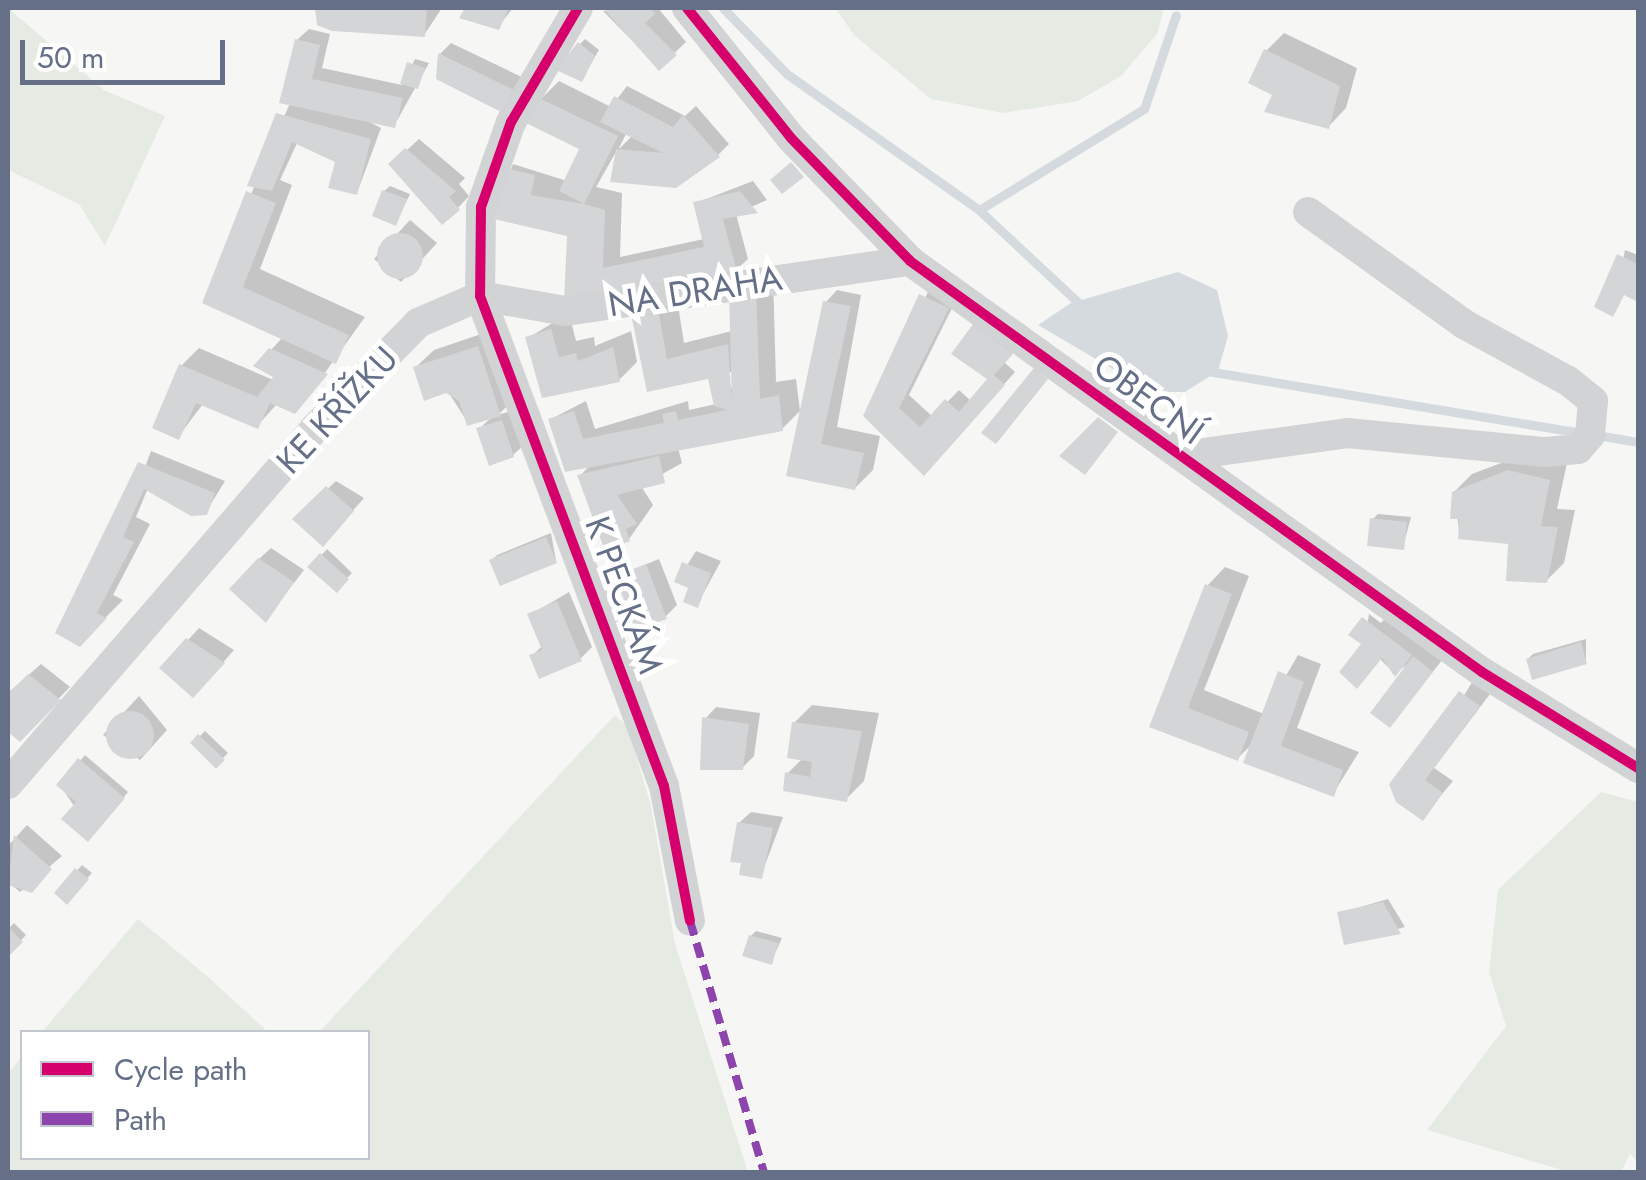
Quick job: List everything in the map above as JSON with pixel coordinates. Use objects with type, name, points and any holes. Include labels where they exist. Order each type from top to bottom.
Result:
[{"type":"street","points":[[480,296],[481,207],[512,122],[578,8]]},
{"type":"street","name":"OBECNÍ","points":[[688,8],[791,138],[910,261],[1482,672],[1638,768]]},
{"type":"street","points":[[1182,456],[1348,433],[1545,452],[1578,449],[1590,435],[1593,401],[1568,381],[1464,324],[1308,212]]},
{"type":"street","name":"NA DRAHA","points":[[480,296],[566,310],[910,261]]},
{"type":"street","name":"KE KŘÍŽKU","points":[[8,784],[314,429],[418,323],[480,296]]},
{"type":"street","name":"K PECKÁM","points":[[480,296],[664,786],[690,921]]},
{"type":"shaded area","points":[[8,8],[104,90],[165,116],[105,246],[79,204],[8,170]]},
{"type":"shaded area","points":[[835,8],[1164,8],[1157,34],[1121,76],[1078,101],[1003,113],[931,99],[855,36]]},
{"type":"shaded area","points":[[1178,272],[1217,290],[1228,336],[1218,371],[1185,392],[1152,392],[1038,325],[1071,303]]},
{"type":"shaded area","points":[[615,715],[628,727],[651,806],[675,944],[748,1172],[8,1172],[8,1074],[20,1059],[20,1160],[370,1160],[370,1030],[321,1030]]},
{"type":"shaded area","points":[[1601,792],[1638,802],[1638,1161],[1630,1154],[1621,1172],[1569,1172],[1427,1130],[1506,1026],[1489,972],[1498,890]]},
{"type":"shaded area","points":[[138,919],[266,1030],[44,1030]]},
{"type":"building","points":[[315,8],[427,8],[425,37],[332,31],[317,25]]},
{"type":"building","points":[[465,8],[509,8],[499,30],[459,18]]},
{"type":"building","points":[[603,8],[650,8],[655,14],[645,23],[677,55],[659,71]]},
{"type":"building","points":[[295,39],[320,45],[312,79],[403,98],[395,128],[279,103]]},
{"type":"building","points":[[578,42],[595,56],[582,82],[556,70]]},
{"type":"building","points":[[1264,49],[1340,86],[1329,129],[1264,112],[1272,95],[1248,83]]},
{"type":"building","points":[[438,53],[518,92],[507,115],[436,79]]},
{"type":"building","points":[[407,62],[425,68],[418,89],[400,84]]},
{"type":"building","points":[[614,96],[673,127],[683,115],[720,157],[676,188],[610,182],[616,149],[663,153],[600,122]]},
{"type":"building","points":[[539,98],[618,136],[584,204],[559,191],[579,149],[526,123]]},
{"type":"building","points":[[276,113],[371,139],[357,195],[328,188],[335,162],[292,142],[272,191],[247,186]]},
{"type":"building","points":[[405,148],[456,191],[449,197],[460,210],[442,225],[388,164]]},
{"type":"building","points":[[791,162],[804,177],[782,194],[770,180]]},
{"type":"building","points":[[505,168],[535,175],[531,195],[605,210],[603,268],[704,247],[693,202],[740,191],[758,213],[723,219],[737,272],[564,303],[567,236],[490,218]]},
{"type":"building","points":[[382,190],[407,199],[396,226],[372,216]]},
{"type":"building","points":[[246,191],[276,203],[243,287],[349,335],[336,364],[202,303]]},
{"type":"building","points":[[400,233],[416,240],[423,256],[416,272],[400,279],[384,272],[377,256],[384,240]]},
{"type":"building","points":[[1617,254],[1638,264],[1638,302],[1624,295],[1613,317],[1594,307]]},
{"type":"building","points":[[756,291],[760,399],[779,395],[783,431],[565,472],[548,419],[574,411],[583,439],[664,423],[662,414],[676,411],[678,420],[727,410],[714,406],[708,379],[647,392],[631,314],[658,309],[667,359],[728,344],[732,405],[729,292]]},
{"type":"building","points":[[919,294],[949,308],[899,408],[920,427],[945,399],[959,412],[987,379],[951,354],[973,324],[1013,354],[994,375],[1005,385],[924,476],[863,416]]},
{"type":"building","points":[[823,301],[851,306],[821,444],[864,453],[855,490],[786,476]]},
{"type":"building","points":[[551,329],[559,357],[576,353],[578,361],[613,347],[620,382],[542,398],[525,337]]},
{"type":"building","points":[[478,346],[501,416],[467,426],[459,401],[446,393],[424,401],[413,367]]},
{"type":"building","points":[[269,348],[328,374],[295,414],[270,403],[258,429],[196,403],[179,440],[152,428],[179,364],[257,397],[273,377],[253,366]]},
{"type":"building","points":[[1034,368],[1048,379],[996,444],[981,433]]},
{"type":"building","points":[[1098,417],[1118,432],[1085,475],[1059,456]]},
{"type":"building","points":[[502,420],[514,457],[489,466],[476,428]]},
{"type":"building","points":[[659,456],[665,483],[617,495],[637,524],[626,529],[630,541],[605,551],[577,475]]},
{"type":"building","points":[[138,462],[215,493],[207,515],[191,516],[144,489],[123,537],[134,542],[97,613],[107,618],[80,647],[55,633]]},
{"type":"building","points":[[1508,470],[1550,480],[1541,526],[1558,527],[1547,583],[1506,581],[1508,544],[1458,539],[1459,519],[1450,519],[1452,492]]},
{"type":"building","points":[[326,486],[354,511],[323,547],[292,519]]},
{"type":"building","points":[[1370,518],[1407,522],[1404,550],[1367,546]]},
{"type":"building","points":[[546,537],[557,563],[500,586],[489,560]]},
{"type":"building","points":[[320,553],[349,579],[337,593],[307,567]]},
{"type":"building","points":[[258,558],[294,582],[266,623],[229,589]]},
{"type":"building","points":[[682,562],[711,573],[698,608],[683,602],[688,588],[674,582]]},
{"type":"building","points":[[646,564],[667,619],[635,630],[615,576]]},
{"type":"building","points":[[1205,584],[1232,594],[1188,708],[1249,732],[1238,761],[1149,727]]},
{"type":"building","points":[[557,601],[582,661],[539,679],[529,655],[542,650],[527,614]]},
{"type":"building","points":[[1362,617],[1412,655],[1395,677],[1382,658],[1357,689],[1339,672],[1361,644],[1348,635]]},
{"type":"building","points":[[186,638],[225,663],[193,698],[159,668]]},
{"type":"building","points":[[1581,642],[1587,664],[1532,680],[1526,659]]},
{"type":"building","points":[[1413,656],[1433,672],[1390,728],[1370,713]]},
{"type":"building","points":[[1278,671],[1304,682],[1281,746],[1343,770],[1334,797],[1243,763]]},
{"type":"building","points":[[28,674],[61,700],[20,742],[8,732],[8,694]]},
{"type":"building","points":[[1459,691],[1480,706],[1425,780],[1443,793],[1423,821],[1396,802],[1389,784]]},
{"type":"building","points":[[130,711],[147,718],[154,735],[147,752],[130,759],[113,752],[106,735],[113,718]]},
{"type":"building","points":[[702,717],[749,724],[743,770],[700,770]]},
{"type":"building","points":[[792,722],[862,731],[847,802],[783,791],[785,772],[810,777],[812,762],[787,758]]},
{"type":"building","points":[[198,734],[225,760],[216,769],[190,743]]},
{"type":"building","points":[[78,758],[125,798],[88,842],[61,819],[76,802],[56,785]]},
{"type":"building","points":[[737,822],[773,828],[762,879],[739,875],[741,863],[730,862]]},
{"type":"building","points":[[14,835],[52,869],[32,893],[8,885]]},
{"type":"building","points":[[75,868],[89,879],[67,905],[54,893]]},
{"type":"building","points":[[1383,902],[1401,934],[1344,945],[1337,912]]},
{"type":"building","points":[[8,927],[23,942],[8,957]]},
{"type":"building","points":[[749,935],[778,943],[772,965],[742,956]]},
{"type":"waterway","points":[[723,8],[787,74],[979,210],[1144,109],[1176,15]]},
{"type":"waterway","points":[[979,210],[1083,307]]},
{"type":"waterway","points":[[1207,371],[1582,433]]},
{"type":"waterway","points":[[1597,435],[1638,442]]},
{"type":"marked path","points":[[690,921],[764,1172]]},
{"type":"cycle path","points":[[578,8],[511,122],[481,207],[480,296],[664,786],[690,921]]},
{"type":"cycle path","points":[[687,8],[791,138],[910,261],[1482,672],[1638,768]]}]
